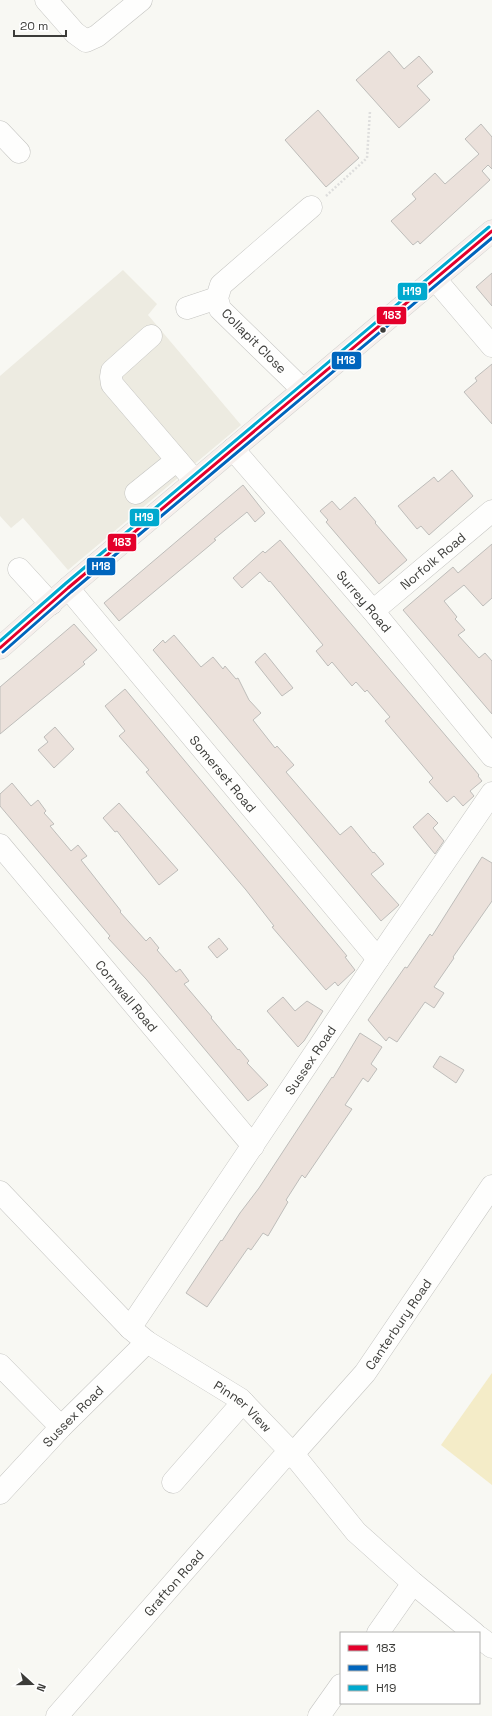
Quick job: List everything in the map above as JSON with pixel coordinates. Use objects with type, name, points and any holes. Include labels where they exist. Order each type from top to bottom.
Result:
[{"type":"main road","points":[[0,648],[68,588],[492,231]]},
{"type":"street","points":[[46,0],[75,33],[86,41],[98,36],[141,0]]},
{"type":"street","points":[[0,132],[19,152]]},
{"type":"street","name":"Collapit Close","points":[[303,390],[220,309],[217,298],[221,285],[311,207]]},
{"type":"street","points":[[435,279],[492,346]]},
{"type":"street","points":[[187,308],[217,298]]},
{"type":"street","points":[[151,336],[112,371],[112,384],[195,481]]},
{"type":"street","name":"Surrey Road","points":[[233,449],[373,611],[492,756]]},
{"type":"street","points":[[136,493],[178,460]]},
{"type":"street","name":"Norfolk Road","points":[[373,611],[492,511]]},
{"type":"street","points":[[19,569],[51,604]]},
{"type":"street","name":"Somerset Road","points":[[68,588],[378,959]]},
{"type":"street","name":"Sussex Road","points":[[130,1328],[378,959],[492,793]]},
{"type":"street","name":"Cornwall Road","points":[[0,845],[253,1146]]},
{"type":"street","name":"Canterbury Road","points":[[293,1454],[365,1373],[492,1186]]},
{"type":"street","name":"Pinner View","points":[[0,1192],[130,1328],[147,1342],[243,1402],[293,1454],[356,1532],[413,1583],[473,1632]]},
{"type":"street","name":"Sussex Road","points":[[0,1493],[61,1427],[147,1342]]},
{"type":"street","points":[[0,1365],[61,1427]]},
{"type":"street","points":[[173,1482],[243,1402]]},
{"type":"street","name":"Grafton Road","points":[[57,1716],[282,1459],[293,1454]]},
{"type":"street","points":[[379,1632],[413,1583]]},
{"type":"street","points":[[480,1637],[492,1647]]},
{"type":"street","points":[[319,1716],[340,1686]]},
{"type":"path","points":[[311,207],[367,158],[370,111]]},
{"type":"shaded area","points":[[123,270],[157,304],[148,315],[241,425],[68,570],[23,518],[11,528],[0,516],[0,376]]},
{"type":"shaded area","points":[[492,1373],[492,1485],[441,1445]]},
{"type":"building","points":[[389,51],[404,69],[419,56],[433,72],[417,86],[430,100],[399,128],[356,80]]},
{"type":"building","points":[[318,110],[359,158],[326,187],[285,140]]},
{"type":"building","points":[[481,124],[492,137],[492,169],[488,165],[482,171],[490,180],[420,244],[418,241],[413,245],[391,221],[416,199],[412,194],[435,173],[445,184],[479,154],[465,139]]},
{"type":"building","points":[[492,273],[492,306],[476,287]]},
{"type":"building","points":[[492,364],[492,424],[464,392],[477,381],[475,378]]},
{"type":"building","points":[[452,470],[473,496],[429,535],[421,526],[417,529],[398,506],[434,477],[438,482]]},
{"type":"building","points":[[243,485],[265,513],[255,522],[247,512],[214,539],[216,540],[209,546],[119,621],[104,603]]},
{"type":"building","points":[[355,497],[407,560],[379,584],[326,522],[328,520],[320,511],[332,501],[340,510]]},
{"type":"building","points":[[280,540],[479,775],[478,776],[482,781],[470,791],[474,796],[463,806],[454,796],[447,802],[429,782],[433,778],[385,721],[390,717],[367,690],[365,692],[356,682],[352,686],[332,662],[328,666],[316,651],[323,645],[270,581],[269,582],[260,572],[242,588],[233,578],[263,551],[265,553]]},
{"type":"building","points":[[492,544],[492,598],[483,606],[464,585],[444,601],[457,617],[455,619],[465,630],[458,635],[479,658],[485,653],[492,661],[492,714],[403,610],[453,567],[458,573]]},
{"type":"building","points":[[74,624],[97,650],[83,662],[85,664],[0,734],[0,687]]},
{"type":"building","points":[[174,635],[201,667],[213,657],[223,669],[225,666],[236,679],[238,678],[249,700],[261,713],[253,720],[275,748],[277,746],[294,765],[286,772],[340,835],[351,826],[384,864],[371,874],[399,905],[381,921],[153,650],[163,640],[165,643]]},
{"type":"building","points":[[265,653],[293,688],[282,696],[255,662]]},
{"type":"building","points":[[125,689],[347,956],[345,957],[355,970],[338,986],[335,982],[326,990],[272,927],[274,926],[246,890],[146,772],[149,770],[119,736],[125,731],[105,706]]},
{"type":"building","points":[[55,727],[74,749],[54,768],[38,750],[48,742],[44,737]]},
{"type":"building","points":[[12,783],[31,806],[38,800],[46,811],[44,813],[54,824],[50,826],[71,851],[78,845],[87,856],[81,860],[121,911],[120,912],[146,941],[150,937],[159,948],[157,950],[176,972],[180,969],[189,981],[184,984],[238,1050],[239,1049],[249,1061],[247,1063],[268,1085],[248,1101],[146,979],[108,938],[110,936],[0,806],[0,794]]},
{"type":"building","points":[[119,803],[178,870],[159,885],[117,831],[115,832],[103,818]]},
{"type":"building","points":[[428,813],[438,823],[433,828],[444,841],[435,854],[413,827]]},
{"type":"building","points":[[482,857],[492,863],[492,901],[434,987],[444,993],[434,1008],[425,1002],[397,1042],[389,1037],[386,1041],[368,1020],[405,967],[407,968],[430,934],[432,936]]},
{"type":"building","points":[[219,938],[228,949],[217,958],[208,947]]},
{"type":"building","points":[[283,997],[295,1011],[307,1001],[323,1011],[304,1041],[298,1047],[267,1011]]},
{"type":"building","points":[[360,1033],[382,1047],[371,1064],[377,1069],[368,1082],[363,1078],[345,1105],[352,1109],[305,1178],[302,1175],[286,1200],[288,1202],[268,1236],[263,1233],[251,1250],[248,1248],[207,1307],[186,1293],[221,1240],[222,1241],[240,1213],[259,1188],[332,1077],[333,1078]]},
{"type":"building","points":[[440,1056],[464,1070],[456,1083],[433,1067]]},
{"type":"transit line","name":"H19","points":[[0,641],[65,584],[489,227]]},
{"type":"transit line","name":"183","points":[[0,648],[68,588],[492,231]]},
{"type":"transit line","name":"H18","points":[[3,652],[71,592],[492,238]]}]
